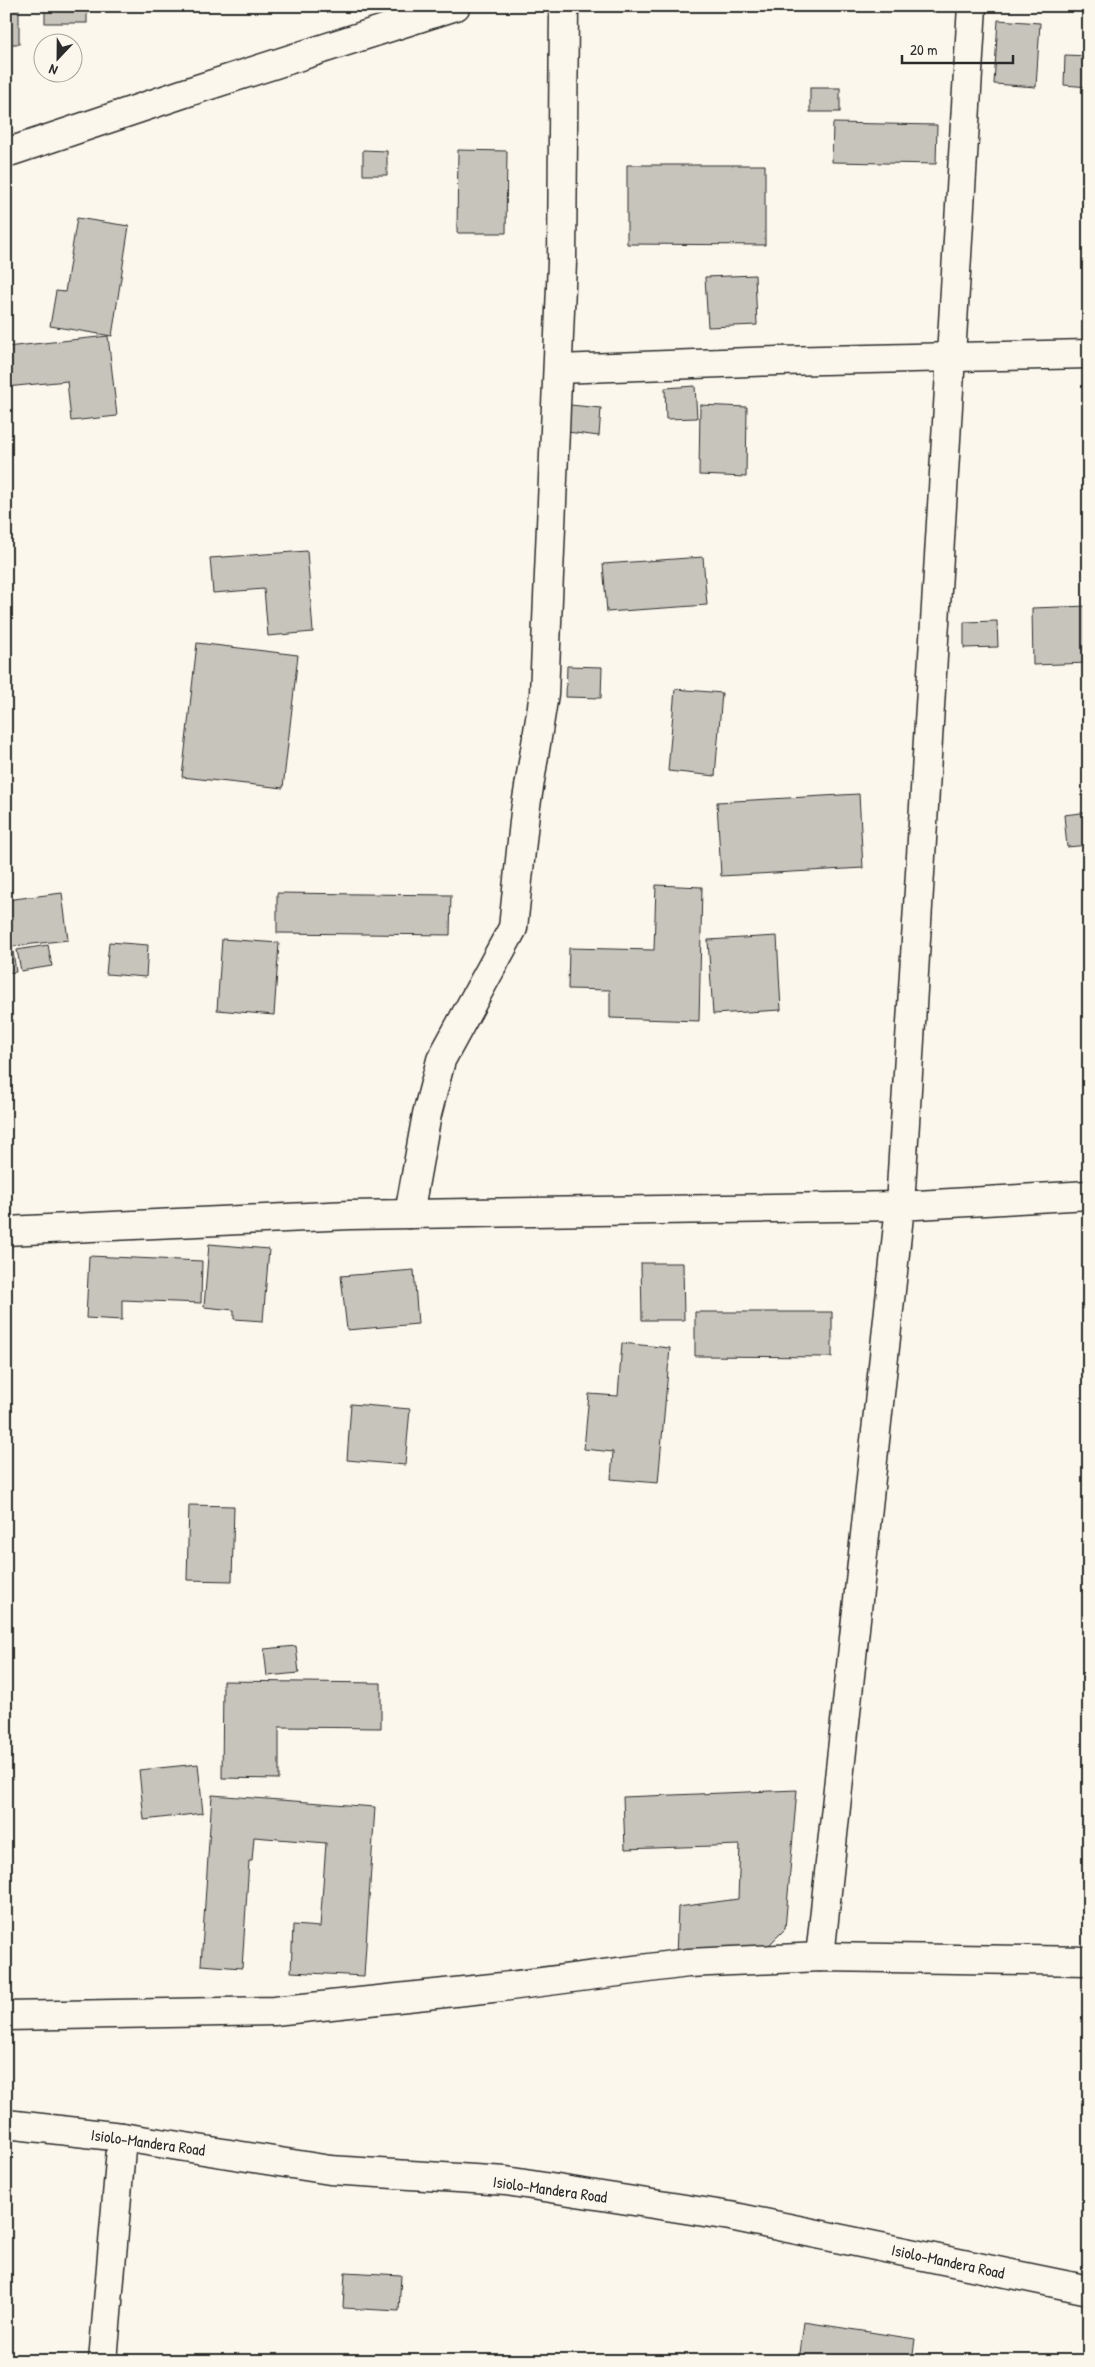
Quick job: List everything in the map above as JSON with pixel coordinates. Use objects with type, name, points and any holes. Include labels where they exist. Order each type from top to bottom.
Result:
[{"type":"main road","points":[[6,153],[456,6]]},
{"type":"main road","points":[[410,1214],[426,1114],[441,1060],[513,928],[525,812],[544,694],[562,262],[564,6]]},
{"type":"main road","points":[[820,1957],[900,1206],[972,6]]},
{"type":"main road","points":[[558,369],[779,361],[951,359],[1089,354]]},
{"type":"main road","points":[[6,1231],[340,1215],[900,1206],[1089,1195]]},
{"type":"main road","points":[[6,2016],[274,2011],[502,1987],[688,1963],[820,1957],[1089,1961]]},
{"type":"main road","name":"Isiolo-Mandera Road","points":[[6,2124],[122,2138],[330,2170],[506,2181],[701,2212],[1089,2290]]},
{"type":"main road","points":[[103,2361],[122,2138]]},
{"type":"building","points":[[6,6],[19,6],[19,44],[6,44]]},
{"type":"building","points":[[45,6],[87,6],[87,23],[45,23]]},
{"type":"building","points":[[998,20],[1040,23],[1036,87],[994,84]]},
{"type":"building","points":[[1065,55],[1089,56],[1089,87],[1064,85]]},
{"type":"building","points":[[810,88],[840,88],[840,112],[810,112]]},
{"type":"building","points":[[833,123],[937,125],[936,164],[832,162]]},
{"type":"building","points":[[363,150],[387,151],[387,175],[363,175]]},
{"type":"building","points":[[458,150],[507,151],[506,233],[457,233]]},
{"type":"building","points":[[627,165],[765,165],[765,245],[627,244]]},
{"type":"building","points":[[77,218],[129,226],[112,336],[50,326],[56,291],[65,292]]},
{"type":"building","points":[[755,275],[757,325],[708,327],[705,277]]},
{"type":"building","points":[[108,336],[117,416],[71,421],[67,381],[6,387],[6,347]]},
{"type":"building","points":[[695,386],[697,418],[666,419],[665,388]]},
{"type":"building","points":[[570,405],[601,408],[599,436],[567,432]]},
{"type":"building","points":[[700,405],[747,407],[746,477],[699,475]]},
{"type":"building","points":[[307,551],[313,632],[268,636],[264,589],[213,593],[210,558]]},
{"type":"building","points":[[703,557],[707,605],[607,612],[603,564]]},
{"type":"building","points":[[1089,606],[1089,663],[1033,665],[1032,608]]},
{"type":"building","points":[[997,621],[998,647],[964,648],[964,622]]},
{"type":"building","points":[[197,643],[298,655],[283,788],[182,777]]},
{"type":"building","points":[[567,666],[602,667],[601,698],[566,697]]},
{"type":"building","points":[[675,689],[722,693],[715,776],[668,771]]},
{"type":"building","points":[[859,794],[863,868],[721,876],[717,802]]},
{"type":"building","points":[[1089,812],[1089,845],[1067,847],[1064,815]]},
{"type":"building","points":[[656,885],[702,887],[699,1021],[610,1018],[610,990],[568,989],[569,948],[654,950]]},
{"type":"building","points":[[62,893],[68,940],[6,947],[6,900]]},
{"type":"building","points":[[277,893],[451,895],[450,935],[277,933]]},
{"type":"building","points":[[777,936],[781,1010],[713,1014],[708,940]]},
{"type":"building","points":[[222,939],[279,943],[274,1015],[217,1010]]},
{"type":"building","points":[[109,942],[148,945],[146,977],[106,974]]},
{"type":"building","points":[[48,945],[52,966],[21,971],[17,950]]},
{"type":"building","points":[[6,951],[13,951],[16,972],[6,973]]},
{"type":"building","points":[[209,1244],[269,1249],[263,1321],[234,1319],[234,1310],[204,1307]]},
{"type":"building","points":[[89,1256],[202,1261],[201,1303],[122,1300],[122,1320],[86,1318]]},
{"type":"building","points":[[641,1263],[683,1263],[684,1320],[642,1320]]},
{"type":"building","points":[[414,1270],[418,1324],[347,1330],[341,1276]]},
{"type":"building","points":[[695,1312],[832,1312],[832,1357],[695,1356]]},
{"type":"building","points":[[622,1343],[670,1348],[658,1483],[611,1479],[613,1452],[584,1449],[589,1394],[618,1396]]},
{"type":"building","points":[[351,1404],[410,1409],[405,1465],[347,1460]]},
{"type":"building","points":[[189,1505],[234,1506],[232,1581],[187,1580]]},
{"type":"building","points":[[296,1646],[299,1673],[267,1676],[264,1649]]},
{"type":"building","points":[[223,1681],[381,1683],[381,1728],[279,1727],[279,1779],[222,1778]]},
{"type":"building","points":[[198,1764],[203,1813],[144,1820],[139,1770]]},
{"type":"building","points":[[797,1790],[785,1929],[765,1949],[676,1956],[678,1907],[738,1899],[740,1845],[625,1849],[623,1797]]},
{"type":"building","points":[[212,1795],[375,1807],[364,1976],[291,1972],[293,1925],[320,1927],[326,1843],[254,1837],[252,1861],[249,1861],[242,1968],[201,1965]]},
{"type":"building","points":[[345,2272],[401,2275],[399,2311],[343,2308]]},
{"type":"building","points":[[804,2322],[915,2339],[912,2361],[799,2361]]}]
